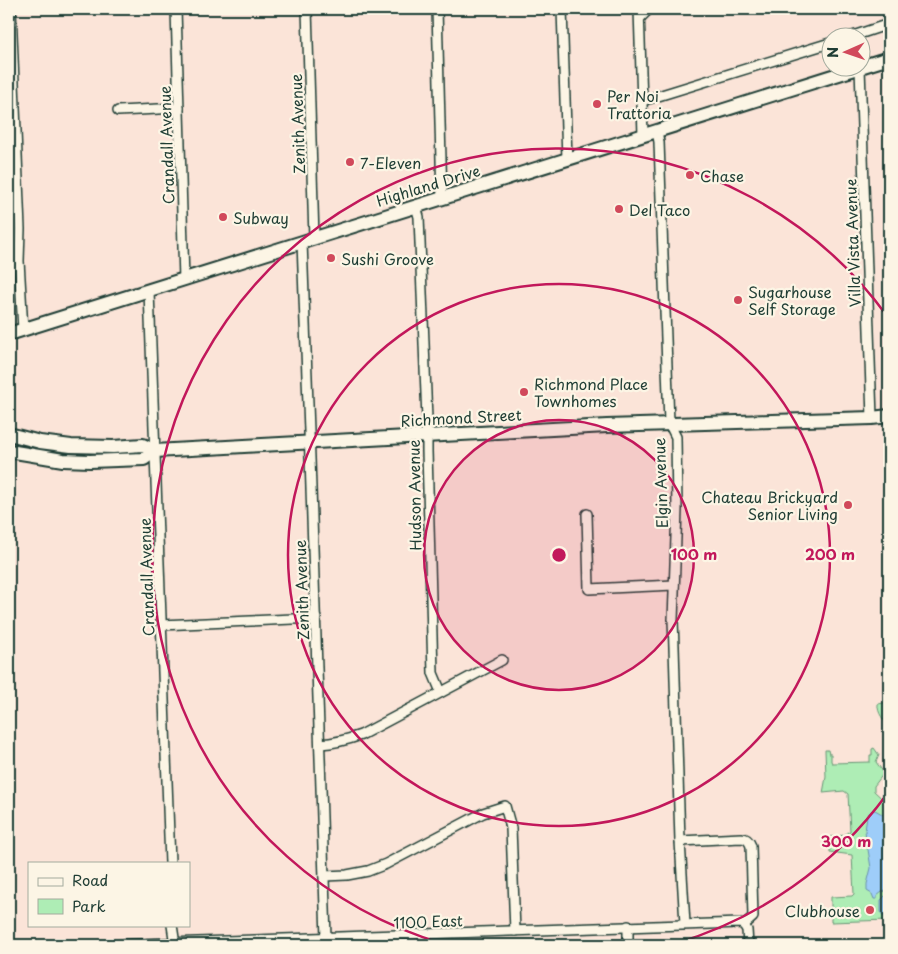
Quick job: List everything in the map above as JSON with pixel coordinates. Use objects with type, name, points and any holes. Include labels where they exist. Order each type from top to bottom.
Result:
[{"type":"main road","name":"Highland Drive","points":[[870,64],[889,58]]},
{"type":"main road","name":"Highland Drive","points":[[9,334],[824,78]]},
{"type":"main road","name":"Richmond Street","points":[[9,434],[40,442],[71,446],[113,447],[143,445],[155,451],[608,426],[889,416]]},
{"type":"main road","name":"Richmond Street","points":[[9,452],[63,460],[90,461],[144,459],[155,451]]},
{"type":"street","points":[[11,9],[12,126],[20,229],[19,261],[23,330]]},
{"type":"street","name":"Crandall Avenue","points":[[176,9],[184,280]]},
{"type":"street","name":"Zenith Avenue","points":[[307,9],[310,442],[326,938]]},
{"type":"street","points":[[437,9],[442,198]]},
{"type":"street","points":[[562,9],[567,158]]},
{"type":"street","points":[[643,135],[639,14],[649,9]]},
{"type":"street","points":[[870,30],[889,24]]},
{"type":"street","points":[[642,101],[820,45]]},
{"type":"street","name":"Villa Vista Avenue","points":[[859,78],[872,418]]},
{"type":"street","points":[[118,111],[179,108]]},
{"type":"street","name":"Elgin Avenue","points":[[657,131],[659,142],[669,424],[676,437],[674,647],[680,841],[685,924]]},
{"type":"street","name":"Hudson Avenue","points":[[416,206],[419,217],[427,435],[433,673],[440,692]]},
{"type":"street","points":[[9,247],[20,246]]},
{"type":"street","name":"Crandall Avenue","points":[[149,290],[170,862]]},
{"type":"street","points":[[587,514],[589,589],[674,584]]},
{"type":"street","points":[[161,625],[316,618]]},
{"type":"street","points":[[320,744],[349,740],[361,735],[502,660]]},
{"type":"street","points":[[324,876],[347,875],[368,871],[386,864],[483,813],[505,806],[512,828],[515,932]]},
{"type":"street","points":[[680,841],[741,838],[746,838],[749,841],[751,846],[753,918],[744,925],[747,930],[748,945]]},
{"type":"street","name":"1100 East","points":[[112,945],[515,932],[685,924],[740,923],[744,925]]},
{"type":"street","points":[[172,926],[174,944]]},
{"type":"street","points":[[628,926],[628,945]]},
{"type":"green space","points":[[886,693],[889,693],[889,727],[881,716],[878,707],[878,704],[884,703]]},
{"type":"green space","points":[[874,748],[879,755],[876,762],[884,773],[874,786],[874,791],[889,805],[889,920],[831,922],[831,897],[852,896],[854,894],[852,855],[830,852],[829,837],[845,835],[850,831],[848,794],[844,791],[823,793],[826,777],[825,750],[828,750],[829,754],[831,754],[832,763],[870,762],[870,755],[872,755],[872,749]]},
{"type":"water","points":[[875,810],[889,821],[889,890],[882,892],[877,896],[877,899],[874,899],[872,894],[867,891],[871,868],[865,831],[867,815]]},
{"type":"water","points":[[886,895],[889,896],[889,918],[883,916],[881,912],[881,900]]},
{"type":"place","name":"Per Noi Trattoria","points":[[597,104]]},
{"type":"place","name":"7-Eleven","points":[[350,162]]},
{"type":"place","name":"Chase","points":[[690,175]]},
{"type":"place","name":"Del Taco","points":[[619,209]]},
{"type":"place","name":"Subway","points":[[223,217]]},
{"type":"place","name":"Sushi Groove","points":[[331,258]]},
{"type":"place","name":"Sugarhouse Self Storage","points":[[738,300]]},
{"type":"place","name":"Richmond Place Townhomes","points":[[524,392]]},
{"type":"place","name":"Chateau Brickyard Senior Living","points":[[848,505]]},
{"type":"place","name":"Clubhouse","points":[[870,910]]}]
